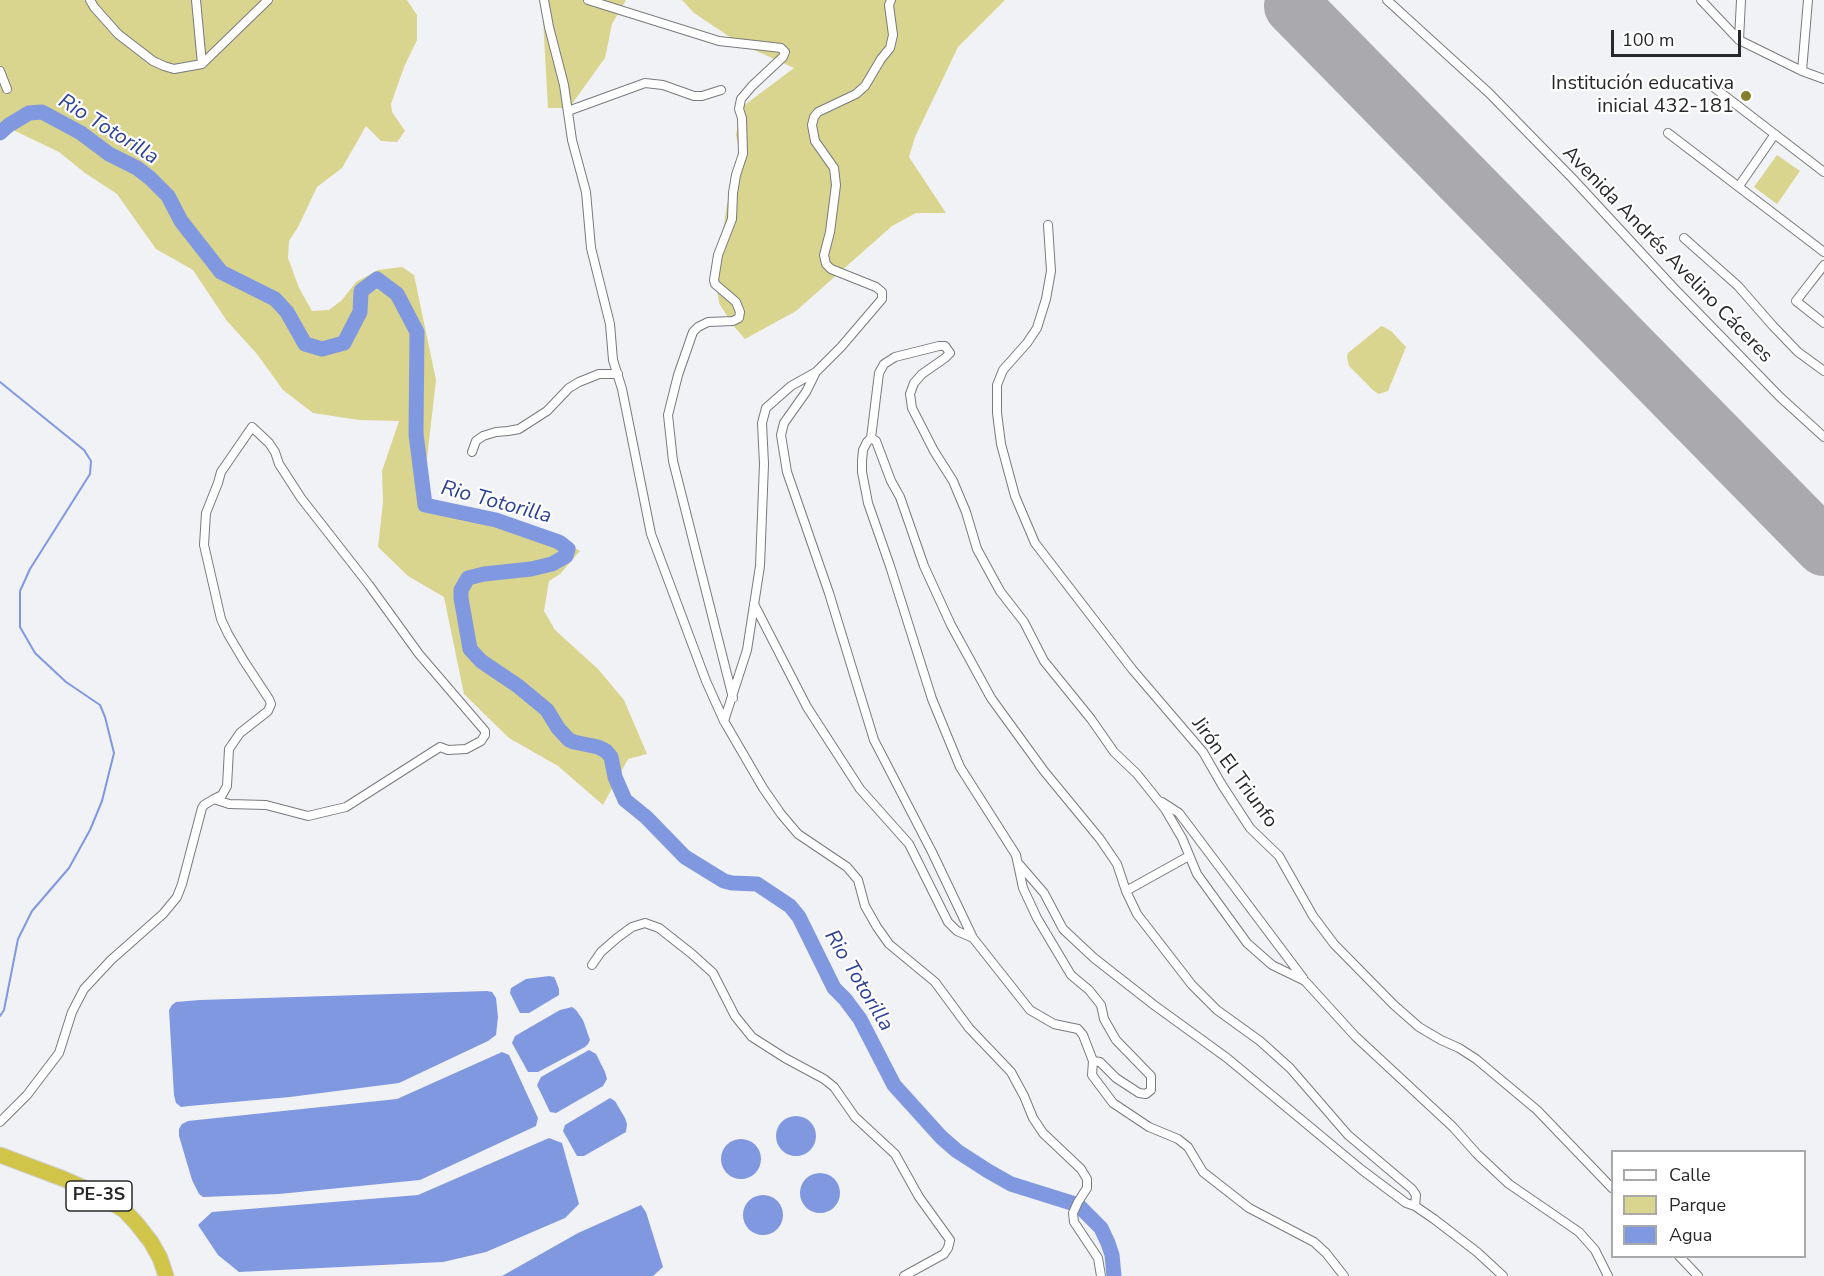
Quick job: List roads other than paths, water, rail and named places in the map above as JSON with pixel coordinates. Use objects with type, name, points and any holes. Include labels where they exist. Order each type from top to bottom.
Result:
[{"type":"highway","name":"PE-3S","points":[[0,1155],[64,1179],[124,1210],[151,1242],[166,1276]]},
{"type":"street","points":[[90,0],[94,8],[118,34],[153,61],[174,69],[202,64],[268,0]]},
{"type":"street","points":[[196,0],[202,64]]},
{"type":"street","points":[[544,0],[564,85],[572,140],[586,192],[591,248],[610,324],[613,360],[618,374],[651,534],[691,643],[724,721],[781,814],[798,834],[847,867],[858,879],[865,906],[890,944],[935,982],[969,1028],[1011,1072],[1033,1118],[1043,1133],[1081,1169],[1087,1179],[1086,1188],[1073,1214],[1074,1222],[1098,1258],[1101,1276]]},
{"type":"street","points":[[588,0],[720,41],[781,48],[785,52],[783,57],[741,99],[739,109],[742,118],[743,154],[733,193],[732,219],[718,255],[714,276],[715,284],[736,302],[740,312],[739,318],[733,321],[708,322],[693,332],[678,375],[668,416],[673,461],[733,698]]},
{"type":"street","points":[[724,721],[747,650],[760,566],[764,464],[762,423],[766,408],[791,386],[816,372],[882,299],[882,292],[876,287],[831,270],[826,264],[824,255],[830,232],[836,185],[834,168],[815,141],[812,125],[818,112],[865,86],[890,48],[893,36],[889,5],[891,0]]},
{"type":"street","name":"Avenida Andrés Avelino Cáceres","points":[[1387,0],[1489,93],[1780,397],[1824,437]]},
{"type":"street","points":[[1701,0],[1739,40],[1802,71],[1824,79]]},
{"type":"street","points":[[1739,40],[1741,0]]},
{"type":"street","points":[[1802,71],[1808,0]]},
{"type":"street","points":[[0,71],[7,89]]},
{"type":"street","points":[[568,111],[645,83],[663,85],[694,96],[721,90]]},
{"type":"street","points":[[1712,86],[1824,172]]},
{"type":"street","points":[[1668,133],[1824,252]]},
{"type":"street","points":[[1739,186],[1775,134]]},
{"type":"street","name":"Jirón El Triunfo","points":[[1047,225],[1051,271],[1046,299],[1037,328],[1003,370],[997,385],[997,413],[1002,444],[1015,496],[1035,543],[1132,669],[1203,752],[1250,828],[1279,856],[1312,916],[1334,944],[1419,1027],[1476,1059],[1537,1110],[1611,1187]]},
{"type":"street","points":[[1683,238],[1738,286],[1798,352],[1824,371]]},
{"type":"street","points":[[1824,265],[1796,301],[1824,323]]},
{"type":"street","points":[[1093,1061],[1100,1062],[1116,1078],[1139,1093],[1146,1094],[1151,1090],[1151,1076],[1116,1040],[1104,1019],[1101,1005],[1089,990],[1071,975],[1023,888],[1016,855],[960,767],[932,699],[868,503],[862,472],[863,450],[871,438],[879,373],[884,364],[895,357],[939,346],[945,346],[950,353],[914,383],[910,394],[912,408],[934,451],[953,481],[966,512],[977,549],[1000,591],[1024,622],[1044,661],[1091,719],[1114,753],[1137,774],[1165,809],[1197,874],[1247,943],[1272,965],[1305,981]]},
{"type":"street","points":[[816,372],[806,392],[784,423],[781,435],[787,472],[829,593],[874,740],[973,938],[1030,1010],[1054,1024],[1078,1029],[1083,1035],[1093,1061],[1092,1075],[1113,1102],[1149,1127],[1178,1139],[1188,1147],[1203,1172],[1249,1208],[1314,1242],[1326,1252],[1344,1276]]},
{"type":"street","points":[[472,452],[476,441],[483,436],[519,429],[547,411],[569,388],[579,382],[599,374],[618,374]]},
{"type":"street","points":[[0,1122],[27,1095],[59,1053],[72,1012],[84,988],[139,934],[153,924],[177,897],[201,811],[204,805],[214,799],[222,795],[226,786],[231,743],[268,711],[271,704],[221,619],[204,545],[206,513],[221,472],[252,427],[269,443],[279,464],[301,498],[419,654],[485,731],[485,735],[481,741],[466,749],[448,750],[440,747],[346,807],[308,816],[266,805],[229,804],[214,799]]},
{"type":"street","points":[[871,438],[876,441],[891,481],[900,497],[924,566],[951,625],[992,698],[1044,771],[1100,839],[1116,864],[1137,914],[1192,986],[1217,1010],[1260,1041],[1290,1068],[1348,1135],[1412,1189],[1416,1195],[1415,1206]]},
{"type":"street","points":[[754,604],[807,707],[860,789],[909,844],[948,922],[957,931],[973,938]]},
{"type":"street","points":[[1157,799],[1179,813],[1305,981],[1355,1036],[1453,1127],[1477,1154],[1509,1184],[1579,1232],[1594,1250],[1608,1276]]},
{"type":"street","points":[[1126,891],[1189,856]]},
{"type":"street","points":[[1019,864],[1044,893],[1063,929],[1094,958],[1227,1058],[1362,1170],[1406,1203],[1415,1206],[1434,1219],[1477,1252],[1503,1276]]},
{"type":"street","points":[[592,965],[601,952],[632,927],[645,923],[659,928],[713,973],[735,1016],[752,1037],[834,1087],[855,1117],[895,1154],[919,1197],[950,1240],[944,1254],[904,1276]]},
{"type":"street","points":[[1680,1258],[1698,1276]]},
{"type":"water","points":[[554,977],[559,995],[529,1013],[520,1013],[510,993],[511,988],[526,979]]},
{"type":"water","points":[[492,992],[496,998],[498,1017],[496,1035],[488,1041],[399,1083],[290,1097],[181,1107],[176,1103],[169,1010],[176,1002]]},
{"type":"water","points":[[572,1007],[583,1020],[590,1040],[588,1044],[538,1072],[528,1072],[512,1043],[515,1036],[560,1010]]},
{"type":"water","points":[[589,1050],[596,1054],[605,1072],[607,1079],[603,1086],[556,1113],[550,1112],[537,1085],[541,1077]]},
{"type":"water","points":[[502,1052],[509,1055],[538,1118],[536,1126],[420,1180],[279,1194],[203,1197],[192,1180],[179,1136],[182,1124],[188,1121],[397,1099]]},
{"type":"water","points":[[610,1098],[615,1101],[625,1118],[626,1132],[584,1156],[577,1156],[563,1131],[565,1125]]},
{"type":"water","points":[[796,1116],[804,1117],[810,1122],[815,1128],[815,1144],[810,1150],[804,1155],[796,1156],[788,1155],[782,1150],[777,1144],[776,1136],[777,1128],[782,1122],[788,1117]]},
{"type":"water","points":[[549,1138],[562,1143],[579,1204],[565,1218],[486,1252],[443,1262],[239,1272],[218,1255],[198,1225],[212,1212],[418,1195]]},
{"type":"water","points":[[741,1139],[749,1140],[755,1145],[760,1151],[760,1167],[755,1173],[749,1178],[741,1179],[733,1178],[727,1173],[722,1167],[721,1159],[722,1151],[727,1145],[733,1140]]},
{"type":"water","points":[[820,1173],[828,1174],[834,1179],[839,1185],[839,1201],[834,1207],[828,1212],[820,1213],[812,1212],[806,1207],[801,1201],[800,1193],[801,1185],[806,1179],[812,1174]]},
{"type":"water","points":[[763,1195],[771,1196],[777,1201],[782,1207],[782,1223],[777,1229],[771,1234],[763,1235],[755,1234],[749,1229],[744,1223],[743,1215],[744,1207],[749,1201],[755,1196]]},
{"type":"water","points":[[641,1205],[646,1212],[663,1267],[653,1276],[502,1276],[578,1233]]},
{"type":"waterway","name":"Rio Totorilla","points":[[0,133],[29,113],[42,112],[81,133],[109,154],[137,168],[168,196],[181,221],[221,272],[275,299],[287,312],[305,344],[322,349],[344,343],[360,312],[361,291],[377,279],[397,294],[417,332],[416,434],[425,505],[496,520],[559,542],[568,549],[566,556],[552,564],[468,578],[461,590],[461,598],[470,649],[481,661],[518,686],[547,710],[569,740],[606,751],[611,757],[615,777],[625,800],[646,817],[685,857],[724,881],[757,884],[790,906],[799,917],[834,988],[860,1019],[894,1085],[941,1137],[957,1151],[1011,1184],[1075,1204]]},
{"type":"waterway","points":[[0,382],[84,450],[91,461],[90,474],[30,569],[20,591],[20,627],[35,653],[66,682],[100,705],[114,753],[102,801],[90,830],[69,868],[32,911],[18,939],[4,1010],[0,1016]]},
{"type":"waterway","name":"Rio Totorilla","points":[[1078,1205],[1101,1228],[1112,1255],[1114,1276]]},
{"type":"place","name":"Institución educativa inicial 432-181","points":[[1746,96]]}]
